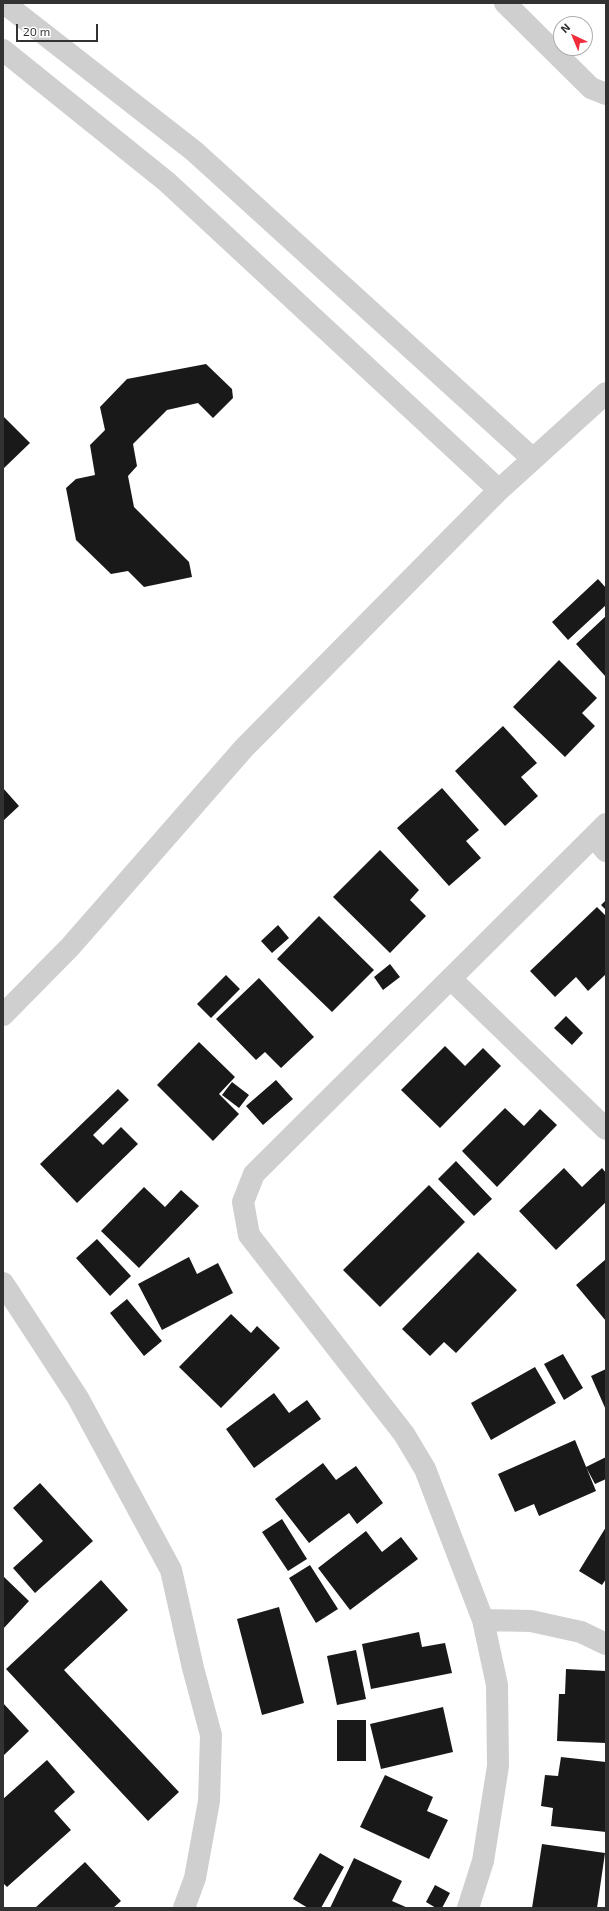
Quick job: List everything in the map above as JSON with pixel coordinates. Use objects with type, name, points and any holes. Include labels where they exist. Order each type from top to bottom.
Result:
[{"type":"street","points":[[4,3],[194,151],[533,459]]},
{"type":"street","points":[[505,3],[591,88],[606,94]]},
{"type":"street","points":[[3,50],[167,182],[499,490]]},
{"type":"street","points":[[3,1015],[70,947],[244,748],[499,490],[606,393]]},
{"type":"street","points":[[468,1908],[483,1861],[498,1766],[497,1686],[483,1620],[425,1468],[404,1434],[249,1235],[243,1202],[254,1174],[451,979],[602,837]]},
{"type":"street","points":[[451,979],[606,1129]]},
{"type":"street","points":[[3,1283],[78,1398],[171,1570],[193,1668],[211,1734],[209,1801],[195,1878],[184,1908]]},
{"type":"street","points":[[483,1620],[531,1621],[581,1632],[606,1644]]},
{"type":"building","points":[[206,364],[232,389],[233,398],[213,418],[198,403],[167,410],[133,444],[137,466],[128,476],[134,507],[189,562],[192,577],[144,587],[128,571],[111,574],[76,540],[66,488],[76,479],[95,475],[90,445],[105,430],[100,407],[127,379]]},
{"type":"building","points":[[3,416],[30,443],[3,469]]},
{"type":"building","points":[[598,579],[606,588],[606,605],[568,640],[552,622]]},
{"type":"building","points":[[606,616],[606,677],[576,644]]},
{"type":"building","points":[[559,660],[597,698],[582,713],[595,726],[565,757],[513,707]]},
{"type":"building","points":[[503,726],[537,763],[521,777],[538,796],[505,826],[455,771]]},
{"type":"building","points":[[3,788],[19,806],[3,821]]},
{"type":"building","points":[[442,788],[479,830],[466,841],[481,858],[449,886],[397,828]]},
{"type":"building","points":[[380,850],[419,890],[410,900],[426,916],[390,953],[333,897]]},
{"type":"building","points":[[606,900],[606,910],[601,905]]},
{"type":"building","points":[[597,907],[606,916],[606,974],[588,991],[576,977],[555,997],[530,971]]},
{"type":"building","points":[[319,916],[374,970],[332,1012],[277,959]]},
{"type":"building","points":[[278,925],[289,938],[272,953],[261,941]]},
{"type":"building","points":[[390,964],[400,977],[383,990],[374,977]]},
{"type":"building","points":[[226,975],[240,989],[211,1018],[197,1004]]},
{"type":"building","points":[[259,978],[314,1037],[281,1068],[265,1052],[256,1060],[216,1019]]},
{"type":"building","points":[[566,1016],[583,1033],[572,1045],[554,1028]]},
{"type":"building","points":[[199,1042],[235,1077],[219,1094],[239,1114],[213,1141],[157,1085]]},
{"type":"building","points":[[445,1046],[465,1066],[483,1048],[501,1066],[440,1128],[401,1090]]},
{"type":"building","points":[[276,1080],[293,1099],[263,1125],[246,1106]]},
{"type":"building","points":[[232,1082],[249,1095],[239,1108],[222,1095]]},
{"type":"building","points":[[118,1089],[129,1100],[93,1135],[103,1145],[121,1127],[138,1144],[77,1203],[40,1164]]},
{"type":"building","points":[[505,1108],[524,1126],[540,1109],[557,1125],[497,1187],[462,1151]]},
{"type":"building","points":[[456,1161],[492,1199],[474,1216],[438,1179]]},
{"type":"building","points":[[564,1168],[582,1187],[602,1168],[606,1173],[606,1202],[556,1250],[519,1211]]},
{"type":"building","points":[[429,1185],[465,1222],[380,1307],[343,1270]]},
{"type":"building","points":[[144,1187],[165,1207],[181,1190],[199,1206],[139,1268],[101,1231]]},
{"type":"building","points":[[97,1239],[131,1276],[110,1296],[76,1258]]},
{"type":"building","points":[[478,1252],[517,1290],[456,1353],[444,1342],[430,1356],[402,1329]]},
{"type":"building","points":[[189,1257],[197,1274],[218,1263],[233,1293],[162,1330],[138,1284]]},
{"type":"building","points":[[606,1259],[606,1321],[576,1285]]},
{"type":"building","points":[[127,1299],[162,1341],[144,1356],[110,1313]]},
{"type":"building","points":[[231,1314],[251,1333],[257,1326],[280,1348],[221,1408],[179,1367]]},
{"type":"building","points":[[563,1354],[583,1388],[564,1400],[544,1364]]},
{"type":"building","points":[[535,1367],[556,1403],[491,1440],[471,1403]]},
{"type":"building","points":[[606,1369],[606,1410],[591,1376]]},
{"type":"building","points":[[274,1393],[289,1413],[307,1400],[321,1419],[254,1468],[226,1429]]},
{"type":"building","points":[[575,1440],[596,1491],[539,1516],[534,1504],[515,1512],[498,1474]]},
{"type":"building","points":[[606,1457],[606,1479],[595,1484],[586,1467]]},
{"type":"building","points":[[323,1463],[336,1480],[356,1466],[383,1503],[357,1524],[349,1513],[309,1543],[275,1499]]},
{"type":"building","points":[[40,1483],[93,1541],[35,1593],[13,1568],[43,1541],[13,1508]]},
{"type":"building","points":[[282,1519],[307,1559],[288,1571],[262,1532]]},
{"type":"building","points":[[606,1527],[606,1579],[602,1585],[579,1571]]},
{"type":"building","points":[[366,1531],[382,1552],[401,1537],[418,1559],[350,1610],[318,1568]]},
{"type":"building","points":[[310,1565],[338,1609],[316,1623],[289,1578]]},
{"type":"building","points":[[3,1576],[29,1601],[3,1629]]},
{"type":"building","points":[[101,1580],[128,1610],[64,1670],[179,1792],[148,1821],[6,1669]]},
{"type":"building","points":[[279,1607],[304,1703],[262,1715],[237,1619]]},
{"type":"building","points":[[419,1632],[422,1647],[445,1643],[452,1673],[371,1689],[362,1644]]},
{"type":"building","points":[[356,1650],[366,1699],[337,1705],[327,1656]]},
{"type":"building","points":[[566,1669],[606,1671],[606,1743],[557,1741],[559,1694],[565,1694]]},
{"type":"building","points":[[3,1703],[29,1731],[3,1756]]},
{"type":"building","points":[[443,1707],[453,1752],[381,1769],[370,1724]]},
{"type":"building","points":[[337,1720],[366,1720],[366,1761],[337,1761]]},
{"type":"building","points":[[561,1757],[606,1762],[606,1832],[551,1826],[553,1808],[541,1806],[545,1775],[558,1776]]},
{"type":"building","points":[[47,1760],[75,1792],[54,1811],[71,1830],[7,1887],[3,1883],[3,1799]]},
{"type":"building","points":[[385,1775],[433,1797],[427,1811],[448,1820],[429,1859],[360,1827]]},
{"type":"building","points":[[542,1844],[605,1853],[597,1908],[532,1908]]},
{"type":"building","points":[[320,1853],[344,1867],[321,1908],[308,1908],[293,1899]]},
{"type":"building","points":[[354,1858],[402,1881],[392,1901],[408,1908],[330,1908]]},
{"type":"building","points":[[85,1862],[121,1901],[113,1908],[35,1908]]},
{"type":"building","points":[[435,1885],[450,1893],[442,1908],[436,1908],[426,1902]]}]
